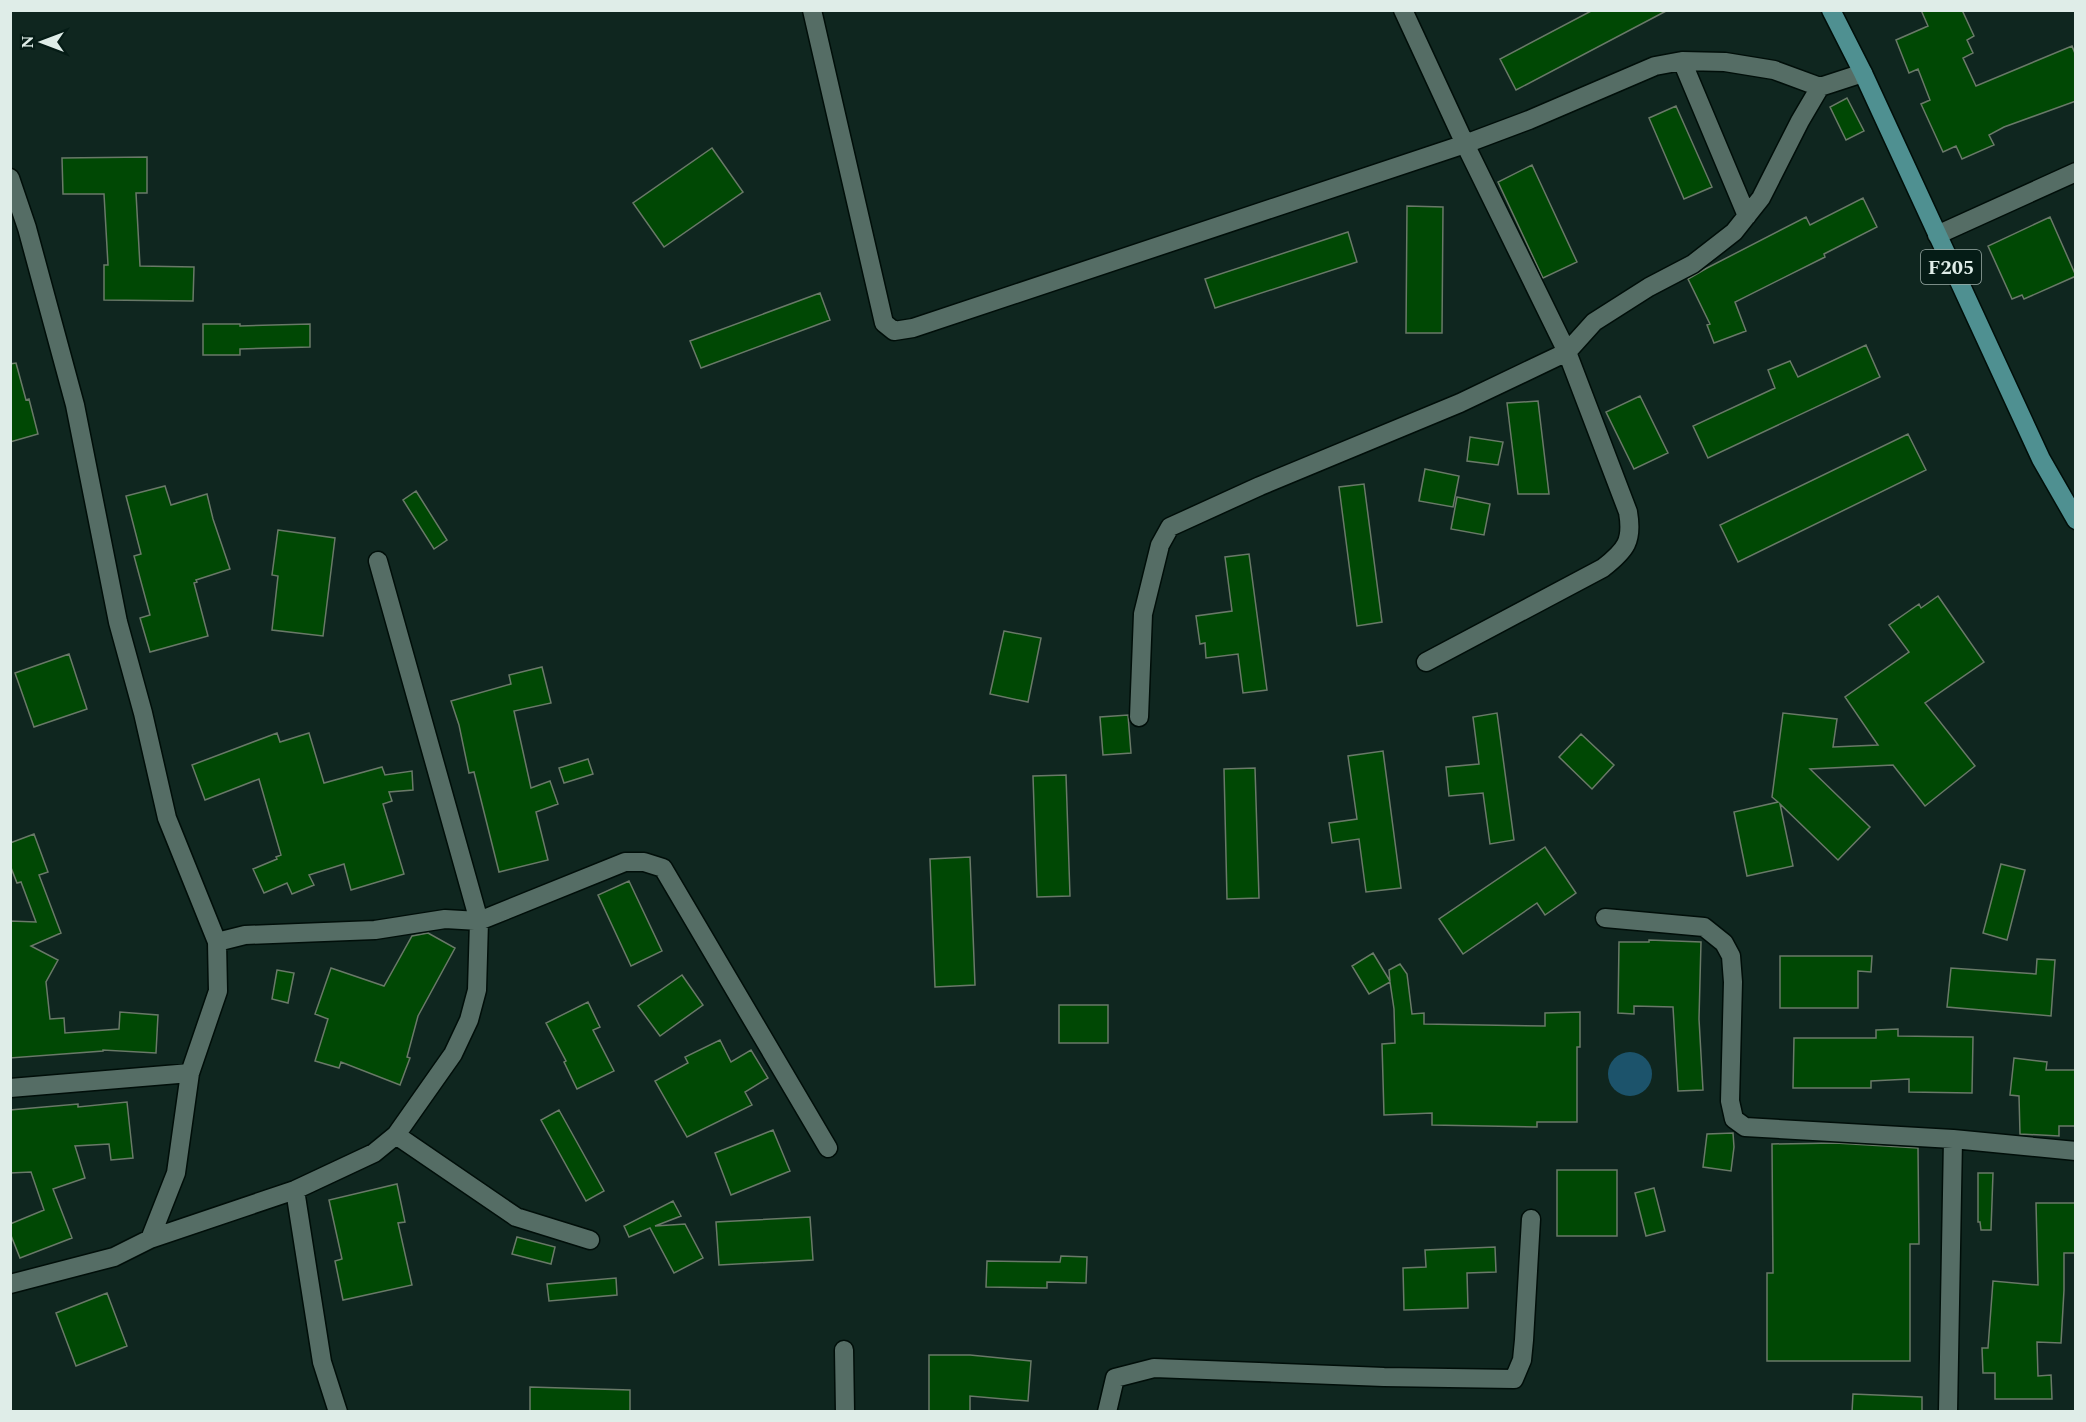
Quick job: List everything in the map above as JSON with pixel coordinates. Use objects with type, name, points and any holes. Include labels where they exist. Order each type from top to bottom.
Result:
[{"type":"main road","name":"F205","points":[[1831,10],[1863,73],[2041,459],[2076,520]]},
{"type":"street","points":[[812,10],[884,323],[894,331],[913,328],[1465,144],[1655,66],[1683,61],[1725,62],[1763,68],[1820,87],[1863,73]]},
{"type":"street","points":[[1403,10],[1465,144],[1567,352],[1628,512],[1631,530],[1627,543],[1618,556],[1603,568],[1426,662]]},
{"type":"street","points":[[1683,61],[1747,216]]},
{"type":"street","points":[[1138,717],[1143,614],[1160,545],[1170,526],[1460,403],[1567,352],[1593,322],[1649,287],[1693,264],[1734,232],[1761,198],[1820,87]]},
{"type":"street","points":[[1937,235],[2076,172]]},
{"type":"street","points":[[10,178],[27,228],[75,405],[118,622],[167,818],[217,942],[218,991],[190,1073],[176,1173],[150,1239]]},
{"type":"street","points":[[10,1284],[114,1257],[150,1239],[295,1190],[374,1153],[396,1135],[453,1053],[470,1020],[477,990],[479,921],[378,561]]},
{"type":"street","points":[[217,942],[245,935],[375,930],[445,919],[479,921],[625,862],[644,862],[663,868],[828,1148]]},
{"type":"street","points":[[1605,918],[1704,927],[1724,943],[1731,956],[1733,982],[1730,1101],[1734,1119],[1745,1127],[1953,1139],[2076,1151]]},
{"type":"street","points":[[10,1088],[190,1073]]},
{"type":"street","points":[[396,1135],[516,1217],[590,1240]]},
{"type":"street","points":[[1948,1412],[1953,1139]]},
{"type":"street","points":[[295,1190],[322,1362],[338,1412]]},
{"type":"street","points":[[1107,1412],[1115,1378],[1154,1368],[1384,1377],[1514,1379],[1522,1360],[1532,1219]]},
{"type":"street","points":[[844,1350],[845,1412]]},
{"type":"water","points":[[1630,1052],[1645,1059],[1652,1074],[1645,1089],[1630,1096],[1615,1089],[1608,1074],[1615,1059]]},
{"type":"building","points":[[1593,10],[1668,10],[1516,90],[1500,59]]},
{"type":"building","points":[[1921,10],[1962,10],[1974,36],[1967,40],[1973,53],[1963,58],[1976,86],[2072,46],[2076,56],[2076,101],[2004,127],[1989,135],[1994,145],[1962,159],[1956,146],[1943,152],[1921,104],[1930,100],[1918,69],[1909,73],[1896,40],[1928,26]]},
{"type":"building","points":[[1847,98],[1864,131],[1846,140],[1830,107]]},
{"type":"building","points":[[1676,106],[1712,187],[1684,199],[1649,118]]},
{"type":"building","points":[[712,148],[743,192],[664,247],[633,203]]},
{"type":"building","points":[[147,157],[147,193],[136,193],[140,266],[194,267],[193,301],[104,300],[104,265],[108,265],[104,194],[63,194],[62,158]]},
{"type":"building","points":[[1532,165],[1577,262],[1543,278],[1498,182]]},
{"type":"building","points":[[1863,198],[1877,227],[1824,254],[1825,257],[1735,302],[1746,331],[1714,343],[1707,325],[1710,324],[1688,279],[1806,217],[1810,225]]},
{"type":"building","points":[[1407,206],[1443,207],[1442,333],[1406,333]]},
{"type":"building","points":[[2050,217],[2076,276],[2024,299],[2022,295],[2012,299],[1988,246]]},
{"type":"building","points":[[1348,232],[1357,262],[1215,308],[1205,279]]},
{"type":"building","points":[[820,293],[830,320],[701,368],[690,341]]},
{"type":"building","points":[[203,324],[240,324],[240,326],[310,324],[310,347],[240,349],[240,355],[203,355]]},
{"type":"building","points":[[1866,345],[1880,377],[1708,458],[1693,426],[1775,388],[1768,370],[1790,361],[1798,377]]},
{"type":"building","points":[[16,363],[38,434],[10,442],[10,364]]},
{"type":"building","points":[[1640,396],[1668,453],[1634,469],[1606,412]]},
{"type":"building","points":[[1538,401],[1549,494],[1518,494],[1507,403]]},
{"type":"building","points":[[1908,434],[1926,470],[1738,562],[1720,525]]},
{"type":"building","points":[[1470,437],[1503,442],[1498,465],[1467,461]]},
{"type":"building","points":[[1425,469],[1459,476],[1453,507],[1419,501]]},
{"type":"building","points":[[1364,484],[1382,622],[1357,626],[1339,487]]},
{"type":"building","points":[[165,486],[171,505],[207,494],[230,569],[196,580],[197,582],[194,583],[208,636],[150,652],[140,618],[150,615],[134,556],[141,554],[126,496]]},
{"type":"building","points":[[416,491],[447,540],[434,549],[403,500]]},
{"type":"building","points":[[1457,497],[1490,504],[1484,535],[1451,529]]},
{"type":"building","points":[[278,530],[335,538],[323,636],[272,630],[278,576],[272,575]]},
{"type":"building","points":[[1249,554],[1267,690],[1243,693],[1238,654],[1206,658],[1205,643],[1200,644],[1196,616],[1232,611],[1225,557]]},
{"type":"building","points":[[1938,596],[1984,662],[1925,703],[1975,766],[1925,806],[1893,765],[1810,769],[1870,827],[1838,860],[1780,804],[1793,866],[1747,876],[1734,812],[1778,802],[1772,797],[1783,713],[1837,719],[1833,747],[1878,745],[1845,697],[1909,652],[1889,625],[1919,604],[1921,608]]},
{"type":"building","points":[[1004,631],[1041,638],[1028,702],[990,694]]},
{"type":"building","points":[[69,654],[87,709],[34,727],[15,673]]},
{"type":"building","points":[[542,667],[551,703],[514,711],[531,788],[550,781],[558,804],[536,812],[548,860],[499,872],[474,772],[469,773],[459,725],[451,701],[511,684],[509,675]]},
{"type":"building","points":[[1497,713],[1514,840],[1490,844],[1483,793],[1449,796],[1446,767],[1479,764],[1473,717]]},
{"type":"building","points":[[1128,715],[1131,753],[1103,755],[1100,717]]},
{"type":"building","points":[[277,733],[280,742],[309,733],[324,783],[382,767],[385,775],[412,771],[413,790],[389,792],[392,801],[383,804],[404,874],[351,890],[344,864],[309,875],[314,885],[292,894],[287,883],[264,893],[253,869],[281,855],[259,779],[205,800],[192,765]]},
{"type":"building","points":[[1581,734],[1614,765],[1592,789],[1559,757]]},
{"type":"building","points":[[1383,751],[1401,888],[1366,892],[1359,839],[1332,843],[1329,823],[1357,819],[1348,756]]},
{"type":"building","points":[[588,759],[593,774],[564,783],[559,768]]},
{"type":"building","points":[[1255,768],[1259,898],[1227,899],[1224,769]]},
{"type":"building","points":[[1066,775],[1070,896],[1037,897],[1033,776]]},
{"type":"building","points":[[34,834],[48,872],[39,875],[61,933],[31,946],[58,960],[46,982],[50,1019],[64,1018],[65,1033],[119,1029],[120,1012],[158,1015],[156,1053],[103,1050],[10,1058],[10,921],[36,922],[21,882],[17,883],[10,865],[10,843]]},
{"type":"building","points":[[1545,847],[1576,893],[1545,915],[1537,903],[1463,954],[1439,919]]},
{"type":"building","points":[[970,857],[975,985],[935,987],[930,859]]},
{"type":"building","points":[[2001,864],[2025,870],[2007,940],[1983,933]]},
{"type":"building","points":[[629,881],[662,951],[631,966],[598,895]]},
{"type":"building","points":[[428,933],[455,948],[418,1016],[407,1057],[410,1058],[400,1085],[341,1062],[339,1068],[315,1061],[328,1019],[315,1014],[331,968],[384,986],[412,936]]},
{"type":"building","points":[[1649,940],[1701,942],[1699,1019],[1703,1090],[1678,1091],[1673,1007],[1634,1006],[1634,1014],[1618,1013],[1619,942],[1649,942]]},
{"type":"building","points":[[1373,953],[1390,981],[1389,970],[1400,964],[1407,974],[1412,1014],[1424,1013],[1424,1024],[1545,1026],[1545,1013],[1580,1012],[1580,1047],[1577,1047],[1577,1122],[1537,1122],[1537,1127],[1432,1125],[1432,1113],[1384,1115],[1382,1044],[1395,1043],[1390,982],[1369,994],[1352,966]]},
{"type":"building","points":[[1780,956],[1872,956],[1871,972],[1858,971],[1858,1008],[1780,1008]]},
{"type":"building","points":[[2037,959],[2055,960],[2051,1016],[1947,1007],[1951,968],[2036,974]]},
{"type":"building","points":[[277,970],[294,973],[288,1003],[272,999]]},
{"type":"building","points":[[682,975],[703,1005],[660,1036],[638,1006]]},
{"type":"building","points":[[588,1002],[600,1027],[593,1030],[614,1071],[577,1089],[564,1062],[566,1061],[546,1023]]},
{"type":"building","points":[[1059,1005],[1108,1005],[1108,1043],[1059,1043]]},
{"type":"building","points":[[1898,1029],[1898,1036],[1973,1037],[1972,1093],[1909,1092],[1909,1079],[1871,1081],[1871,1088],[1793,1088],[1794,1038],[1876,1038],[1876,1030]]},
{"type":"building","points":[[720,1040],[731,1062],[751,1050],[768,1078],[745,1092],[752,1105],[687,1137],[655,1081],[688,1063],[685,1057]]},
{"type":"building","points":[[2014,1058],[2047,1062],[2046,1070],[2076,1070],[2076,1126],[2059,1126],[2059,1136],[2020,1134],[2019,1096],[2010,1095]]},
{"type":"building","points":[[127,1102],[133,1158],[111,1160],[109,1144],[75,1146],[85,1178],[53,1189],[72,1238],[20,1258],[10,1233],[10,1224],[44,1210],[31,1172],[10,1173],[10,1110]]},
{"type":"building","points":[[559,1110],[604,1191],[586,1201],[541,1120]]},
{"type":"building","points":[[773,1130],[790,1171],[731,1195],[715,1153]]},
{"type":"building","points":[[1733,1133],[1731,1171],[1703,1167],[1707,1134]]},
{"type":"building","points":[[1835,1143],[1918,1148],[1919,1244],[1910,1244],[1910,1361],[1767,1361],[1767,1273],[1773,1273],[1772,1144]]},
{"type":"building","points":[[1557,1170],[1617,1170],[1617,1236],[1557,1236]]},
{"type":"building","points":[[1978,1173],[1993,1173],[1991,1230],[1981,1230],[1980,1222],[1978,1222]]},
{"type":"building","points":[[397,1184],[405,1222],[398,1223],[412,1285],[343,1300],[335,1261],[342,1259],[329,1200]]},
{"type":"building","points":[[1654,1188],[1665,1231],[1646,1236],[1635,1193]]},
{"type":"building","points":[[673,1201],[681,1216],[655,1226],[685,1224],[703,1258],[674,1273],[650,1228],[629,1237],[624,1226]]},
{"type":"building","points":[[2036,1203],[2076,1203],[2076,1253],[2064,1253],[2061,1343],[2037,1342],[2038,1376],[2051,1375],[2052,1399],[1995,1399],[1995,1373],[1983,1373],[1982,1348],[1988,1348],[1993,1281],[2038,1285]]},
{"type":"building","points":[[810,1217],[813,1260],[719,1265],[716,1222]]},
{"type":"building","points":[[517,1237],[555,1247],[551,1264],[512,1254]]},
{"type":"building","points":[[1495,1247],[1496,1272],[1467,1273],[1468,1308],[1404,1310],[1403,1268],[1426,1267],[1425,1250]]},
{"type":"building","points":[[1061,1256],[1087,1257],[1086,1283],[1047,1282],[1047,1288],[986,1287],[987,1261],[1060,1262]]},
{"type":"building","points":[[616,1278],[617,1295],[549,1301],[547,1284]]},
{"type":"building","points":[[107,1293],[127,1346],[76,1366],[56,1313]]},
{"type":"building","points":[[929,1355],[970,1355],[1031,1361],[1028,1401],[970,1396],[970,1412],[929,1412]]},
{"type":"building","points":[[530,1387],[630,1390],[630,1412],[530,1412]]},
{"type":"building","points":[[1853,1394],[1922,1397],[1922,1412],[1852,1412]]}]
